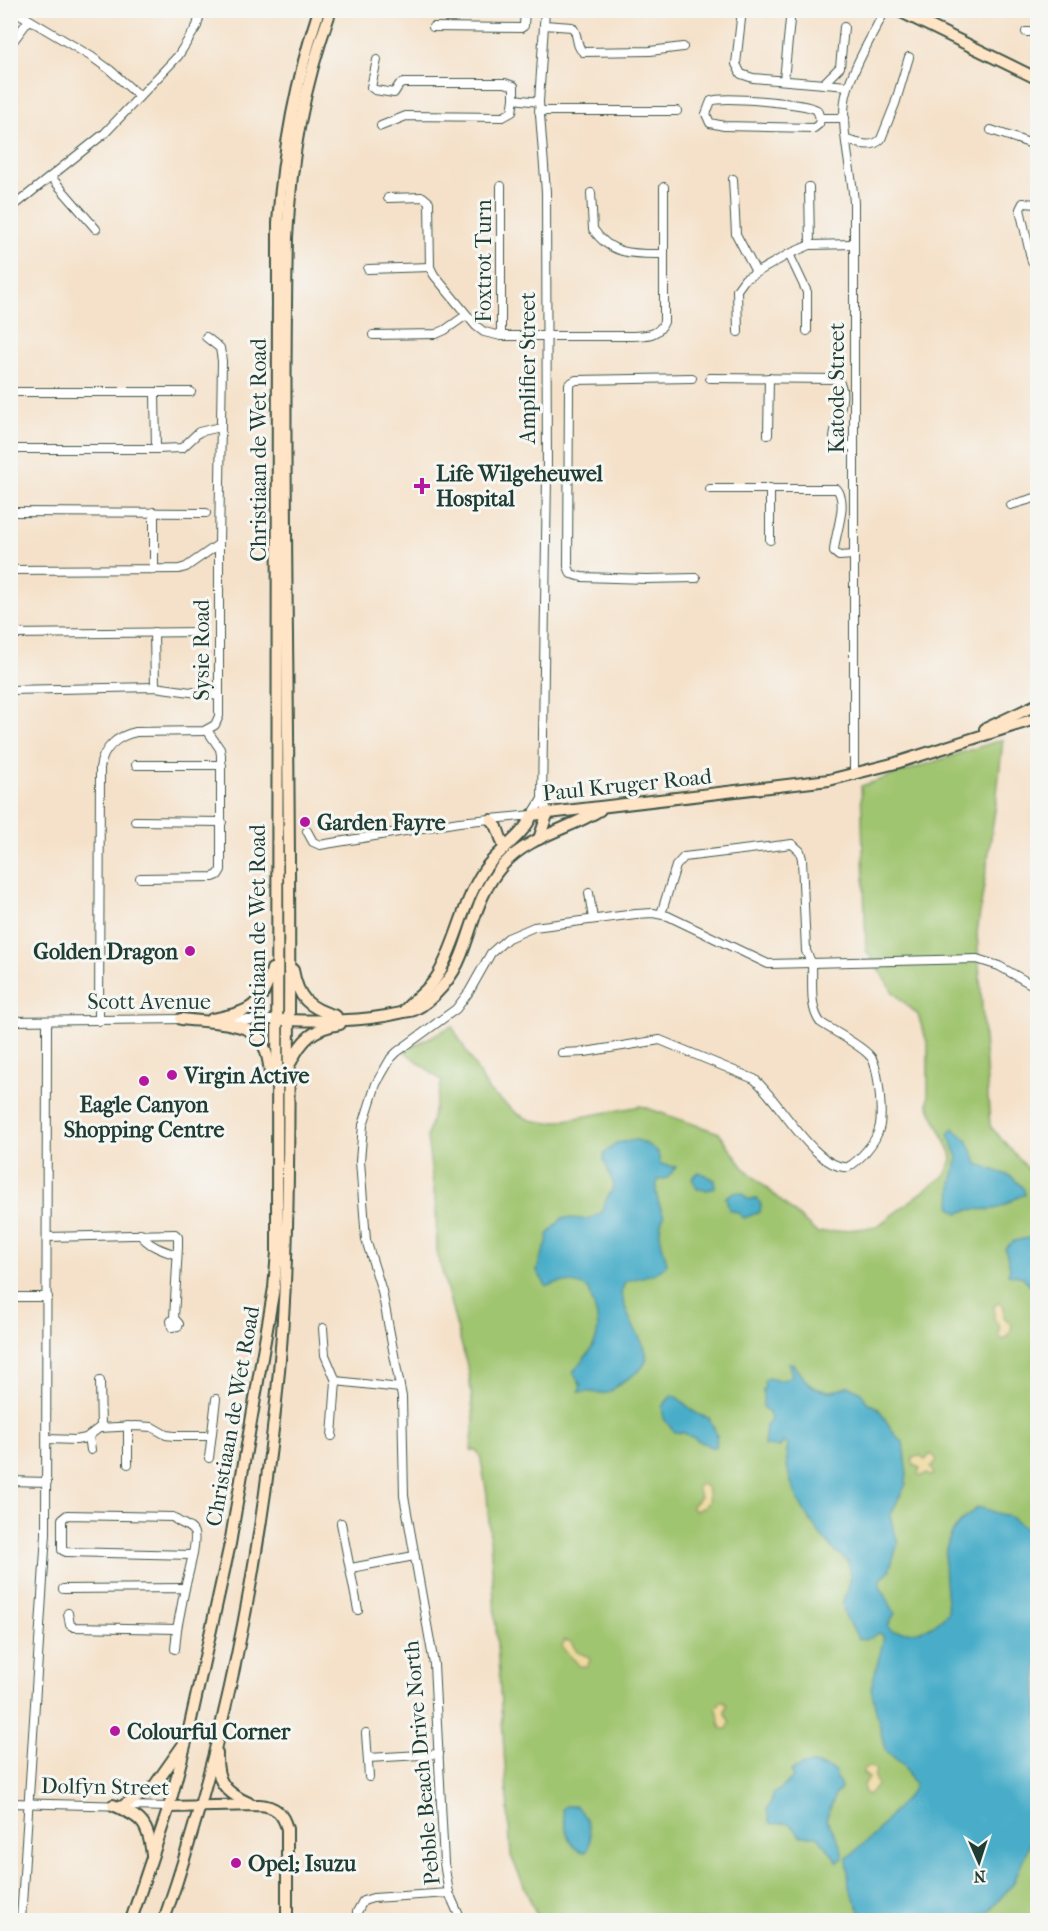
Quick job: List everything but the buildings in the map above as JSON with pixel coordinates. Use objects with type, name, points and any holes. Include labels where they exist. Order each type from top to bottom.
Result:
[{"type":"main road","name":"Christiaan de Wet Road","points":[[131,1920],[169,1807],[187,1738],[232,1533],[274,1288],[277,1252],[278,222],[286,141],[293,100],[319,10]]},
{"type":"main road","name":"Christiaan de Wet Road","points":[[164,1920],[200,1805],[232,1676],[253,1565],[279,1370],[286,1237],[290,949],[287,238],[297,132],[313,63],[331,10]]},
{"type":"main road","points":[[897,10],[1038,79]]},
{"type":"main road","name":"Paul Kruger Road","points":[[955,744],[1038,704]]},
{"type":"main road","name":"Paul Kruger Road","points":[[532,815],[815,782],[854,775],[1038,718]]},
{"type":"main road","points":[[289,1065],[301,1043],[312,1033],[333,1025],[412,1011],[432,998],[460,959],[478,903],[504,864],[518,851],[538,838],[585,818],[604,807]]},
{"type":"main road","points":[[538,838],[548,812]]},
{"type":"main road","points":[[403,1012],[426,992],[438,975],[460,916],[485,868],[524,828],[532,815]]},
{"type":"main road","points":[[491,820],[497,827],[504,847]]},
{"type":"main road","points":[[290,949],[294,977],[303,998],[315,1009],[351,1020]]},
{"type":"main road","points":[[209,1020],[246,1010],[259,1002],[268,985],[277,950]]},
{"type":"main road","points":[[182,1019],[236,1025],[248,1029],[260,1039],[269,1061],[276,1116]]},
{"type":"main road","points":[[289,1020],[373,1019]]},
{"type":"main road","name":"Scott Avenue","points":[[276,1020],[289,1020]]},
{"type":"main road","points":[[219,1732],[217,1761],[219,1778],[223,1785],[232,1794],[253,1805],[276,1809],[285,1823],[287,1829],[287,1920]]},
{"type":"main road","points":[[118,1805],[152,1789],[187,1738]]},
{"type":"main road","points":[[118,1805],[134,1814],[145,1826],[150,1835],[153,1858]]},
{"type":"main road","name":"Dolfyn Street","points":[[169,1807],[253,1805]]},
{"type":"street","points":[[13,10],[92,57],[139,96]]},
{"type":"street","points":[[10,209],[105,133],[178,56],[197,26],[201,10]]},
{"type":"street","points":[[433,27],[521,28],[524,26],[525,10]]},
{"type":"street","name":"Amplifier Street","points":[[545,10],[539,111],[546,192],[547,476],[542,799],[548,812]]},
{"type":"street","points":[[742,10],[736,64],[741,74],[753,78],[848,87]]},
{"type":"street","points":[[784,80],[791,10]]},
{"type":"street","name":"Katode Street","points":[[854,775],[854,195],[846,140],[846,93],[885,10]]},
{"type":"street","points":[[10,45],[29,20]]},
{"type":"street","points":[[544,25],[572,27],[583,52],[650,51],[683,47]]},
{"type":"street","points":[[823,84],[840,67],[844,27]]},
{"type":"street","points":[[1026,32],[1038,32]]},
{"type":"street","points":[[846,140],[872,145],[878,143],[895,104],[909,57]]},
{"type":"street","points":[[377,60],[370,82],[371,87],[375,90],[394,93],[403,83],[505,83],[514,86],[512,112],[503,117],[406,116],[381,126]]},
{"type":"street","points":[[514,99],[539,102]]},
{"type":"street","points":[[732,99],[805,106],[818,110],[820,118],[819,124],[814,128],[723,126],[710,123],[706,114],[711,101],[732,99]]},
{"type":"street","points":[[539,111],[677,111]]},
{"type":"street","points":[[820,118],[845,118]]},
{"type":"street","points":[[991,130],[1035,145],[1038,135]]},
{"type":"street","points":[[51,177],[96,229]]},
{"type":"street","points":[[733,179],[736,234],[756,272]]},
{"type":"street","name":"Foxtrot Turn","points":[[501,186],[501,336]]},
{"type":"street","points":[[388,198],[423,197],[429,202],[430,267],[436,280],[465,316],[481,331],[501,336],[651,335],[662,328],[664,314],[664,187]]},
{"type":"street","points":[[809,187],[810,245]]},
{"type":"street","points":[[591,193],[593,229],[609,246],[624,253],[664,254]]},
{"type":"street","points":[[1038,204],[1025,202],[1020,207],[1032,262],[1038,270]]},
{"type":"street","points":[[738,332],[737,290],[742,282],[789,254],[810,245],[854,244]]},
{"type":"street","points":[[789,254],[807,292],[807,331]]},
{"type":"street","points":[[368,269],[430,267]]},
{"type":"street","points":[[373,335],[436,334],[446,330],[465,316]]},
{"type":"street","name":"Sysie Road","points":[[99,1021],[100,768],[103,758],[116,740],[131,733],[207,730],[218,720],[221,354],[219,348],[206,337]]},
{"type":"street","points":[[692,378],[571,382],[567,398],[568,566],[571,574],[582,577],[696,578]]},
{"type":"street","points":[[710,378],[839,380],[841,411],[834,428],[834,441],[839,446],[854,446]]},
{"type":"street","points":[[768,435],[769,378]]},
{"type":"street","points":[[10,392],[191,392]]},
{"type":"street","points":[[155,392],[156,449]]},
{"type":"street","points":[[10,449],[182,448],[199,432],[220,427]]},
{"type":"street","points":[[547,476],[568,476]]},
{"type":"street","points":[[770,488],[770,540]]},
{"type":"street","points":[[710,489],[834,488],[840,494],[841,520],[835,537],[834,552],[838,556],[854,555]]},
{"type":"street","points":[[1011,505],[1038,497]]},
{"type":"street","points":[[10,512],[206,513]]},
{"type":"street","points":[[154,513],[154,570]]},
{"type":"street","points":[[10,570],[173,570],[186,567],[219,544]]},
{"type":"street","points":[[154,632],[154,687]]},
{"type":"street","points":[[10,634],[203,632]]},
{"type":"street","points":[[10,690],[154,687],[219,696]]},
{"type":"street","points":[[140,878],[213,877],[218,875],[222,866],[222,765],[220,749],[207,730]]},
{"type":"street","points":[[136,765],[222,765]]},
{"type":"street","points":[[532,815],[542,799]]},
{"type":"street","name":"Paul Kruger Road","points":[[307,831],[313,842],[320,845],[459,822],[532,815]]},
{"type":"street","points":[[135,822],[222,822]]},
{"type":"street","points":[[562,1053],[597,1050],[651,1040],[670,1042],[754,1079],[764,1088],[801,1136],[837,1167],[848,1167],[860,1156],[879,1129],[881,1120],[874,1062],[868,1054],[816,1017],[813,1005],[812,964],[806,951],[800,851],[792,844],[684,857],[676,866],[660,914],[762,962],[776,965],[812,964],[978,958],[999,966],[1038,988]]},
{"type":"street","points":[[589,893],[594,919]]},
{"type":"street","name":"Pebble Beach Drive North","points":[[461,1920],[449,1893],[444,1863],[434,1664],[404,1496],[400,1388],[382,1291],[366,1240],[360,1161],[363,1125],[376,1084],[385,1066],[397,1052],[456,1009],[469,992],[491,952],[508,938],[534,927],[636,914],[660,914]]},
{"type":"street","name":"Scott Avenue","points":[[10,1021],[276,1020]]},
{"type":"street","points":[[10,1917],[21,1920],[46,1546],[47,1022]]},
{"type":"street","points":[[140,1234],[145,1241],[161,1250],[177,1255]]},
{"type":"street","points":[[48,1237],[175,1234],[177,1255],[174,1318]]},
{"type":"street","points":[[10,1294],[16,1297],[48,1297]]},
{"type":"street","points":[[323,1328],[325,1355],[336,1381],[332,1436]]},
{"type":"street","points":[[100,1381],[101,1428]]},
{"type":"street","points":[[336,1381],[400,1388]]},
{"type":"street","points":[[209,1458],[216,1399]]},
{"type":"street","points":[[47,1439],[76,1440],[89,1436],[101,1428],[128,1426],[152,1427],[166,1435],[174,1436],[211,1436]]},
{"type":"street","points":[[128,1426],[128,1464]]},
{"type":"street","points":[[89,1436],[91,1450]]},
{"type":"street","points":[[10,1481],[47,1482]]},
{"type":"street","points":[[175,1649],[192,1555],[194,1531],[170,1516],[67,1515],[62,1519],[61,1545],[66,1552],[192,1555]]},
{"type":"street","points":[[341,1523],[358,1610]]},
{"type":"street","points":[[351,1568],[414,1556]]},
{"type":"street","points":[[63,1589],[185,1588]]},
{"type":"street","points":[[68,1613],[70,1625],[74,1627],[177,1629]]},
{"type":"street","points":[[366,1734],[369,1777]]},
{"type":"street","points":[[368,1758],[439,1754]]},
{"type":"street","name":"Dolfyn Street","points":[[10,1803],[169,1807]]},
{"type":"street","points":[[357,1920],[357,1912],[363,1901],[374,1898],[449,1893]]},
{"type":"green space","points":[[1003,739],[977,933],[990,1126],[1037,1179],[1037,1920],[539,1920],[511,1856],[487,1494],[480,1455],[476,1450],[471,1451],[474,1421],[469,1373],[437,1252],[436,1207],[427,1137],[442,1081],[404,1051],[452,1026],[489,1091],[518,1114],[530,1120],[549,1123],[641,1106],[719,1133],[744,1168],[817,1233],[876,1227],[945,1175],[952,1160],[951,1153],[928,1105],[928,1045],[918,1015],[893,992],[866,950],[861,786]]},
{"type":"sand","points":[[999,1303],[1004,1307],[1004,1317],[1012,1325],[1010,1334],[1004,1340],[999,1337],[1000,1327],[994,1319],[994,1306]]},
{"type":"sand","points":[[931,1454],[937,1459],[930,1467],[934,1474],[920,1476],[918,1474],[920,1468],[913,1464],[912,1458],[919,1456],[925,1460]]},
{"type":"sand","points":[[701,1484],[707,1488],[709,1498],[705,1505],[696,1511],[692,1509],[692,1506],[700,1497],[697,1487]]},
{"type":"sand","points":[[565,1640],[571,1642],[577,1652],[589,1657],[590,1661],[587,1666],[579,1666],[564,1650],[562,1645]]},
{"type":"sand","points":[[721,1701],[727,1705],[725,1712],[730,1723],[727,1729],[722,1729],[719,1724],[716,1708]]},
{"type":"sand","points":[[871,1766],[876,1770],[874,1777],[877,1786],[868,1795],[864,1792],[864,1785],[869,1777],[863,1774],[863,1770]]},
{"type":"water","points":[[953,1128],[967,1140],[978,1164],[1012,1177],[1024,1189],[1025,1195],[993,1209],[969,1210],[959,1213],[951,1208],[952,1183],[958,1157],[948,1134]]},
{"type":"water","points":[[637,1140],[658,1152],[660,1164],[676,1167],[667,1178],[658,1180],[656,1189],[664,1216],[660,1234],[667,1264],[653,1274],[625,1282],[621,1293],[630,1320],[645,1350],[645,1363],[641,1369],[609,1392],[579,1392],[581,1385],[573,1372],[593,1346],[598,1331],[590,1291],[569,1283],[560,1282],[546,1286],[537,1271],[548,1235],[562,1218],[586,1219],[602,1212],[614,1185],[604,1161],[604,1154],[616,1143]]},
{"type":"water","points":[[699,1172],[715,1180],[715,1187],[708,1190],[697,1189],[692,1178]]},
{"type":"water","points":[[734,1192],[743,1193],[747,1199],[758,1199],[761,1205],[760,1212],[744,1218],[737,1212],[729,1210],[726,1197]]},
{"type":"water","points":[[1037,1238],[1037,1288],[1030,1286],[1023,1277],[1008,1274],[1010,1268],[1005,1248],[1014,1241]]},
{"type":"water","points":[[788,1363],[792,1363],[809,1384],[816,1388],[830,1391],[849,1386],[860,1391],[867,1402],[878,1408],[895,1435],[903,1442],[906,1484],[890,1516],[898,1543],[889,1571],[880,1580],[880,1586],[895,1613],[888,1626],[892,1631],[909,1632],[929,1628],[948,1612],[944,1568],[947,1545],[957,1526],[978,1507],[1010,1517],[1037,1537],[1038,1798],[1029,1810],[1034,1830],[1013,1884],[988,1912],[968,1920],[864,1920],[849,1887],[847,1858],[874,1835],[915,1787],[903,1765],[885,1750],[871,1688],[883,1635],[879,1633],[865,1640],[858,1639],[843,1608],[843,1600],[850,1582],[848,1561],[825,1540],[803,1509],[789,1476],[788,1445],[783,1442],[780,1447],[764,1446],[766,1426],[771,1420],[769,1413],[763,1408],[764,1381],[768,1378],[783,1380],[792,1375]]},
{"type":"water","points":[[672,1395],[697,1414],[709,1418],[717,1435],[715,1447],[684,1433],[674,1432],[664,1419],[662,1407]]},
{"type":"water","points":[[814,1764],[836,1772],[836,1779],[841,1789],[835,1795],[826,1820],[841,1848],[843,1858],[838,1862],[818,1836],[800,1836],[789,1824],[772,1824],[769,1820],[767,1809],[773,1794],[793,1777],[791,1771],[803,1765]]},
{"type":"water","points":[[566,1806],[576,1806],[587,1821],[590,1841],[586,1852],[574,1847],[568,1837],[562,1809]]},
{"type":"place","name":"Life Wilgeheuwel Hospital","points":[[422,486]]},
{"type":"place","name":"Garden Fayre","points":[[305,822]]},
{"type":"place","name":"Golden Dragon","points":[[190,951]]},
{"type":"place","name":"Virgin Active","points":[[172,1075]]},
{"type":"place","name":"Eagle Canyon Shopping Centre","points":[[144,1081]]},
{"type":"place","name":"Colourful Corner","points":[[115,1731]]},
{"type":"place","name":"Opel; Isuzu","points":[[236,1863]]}]
